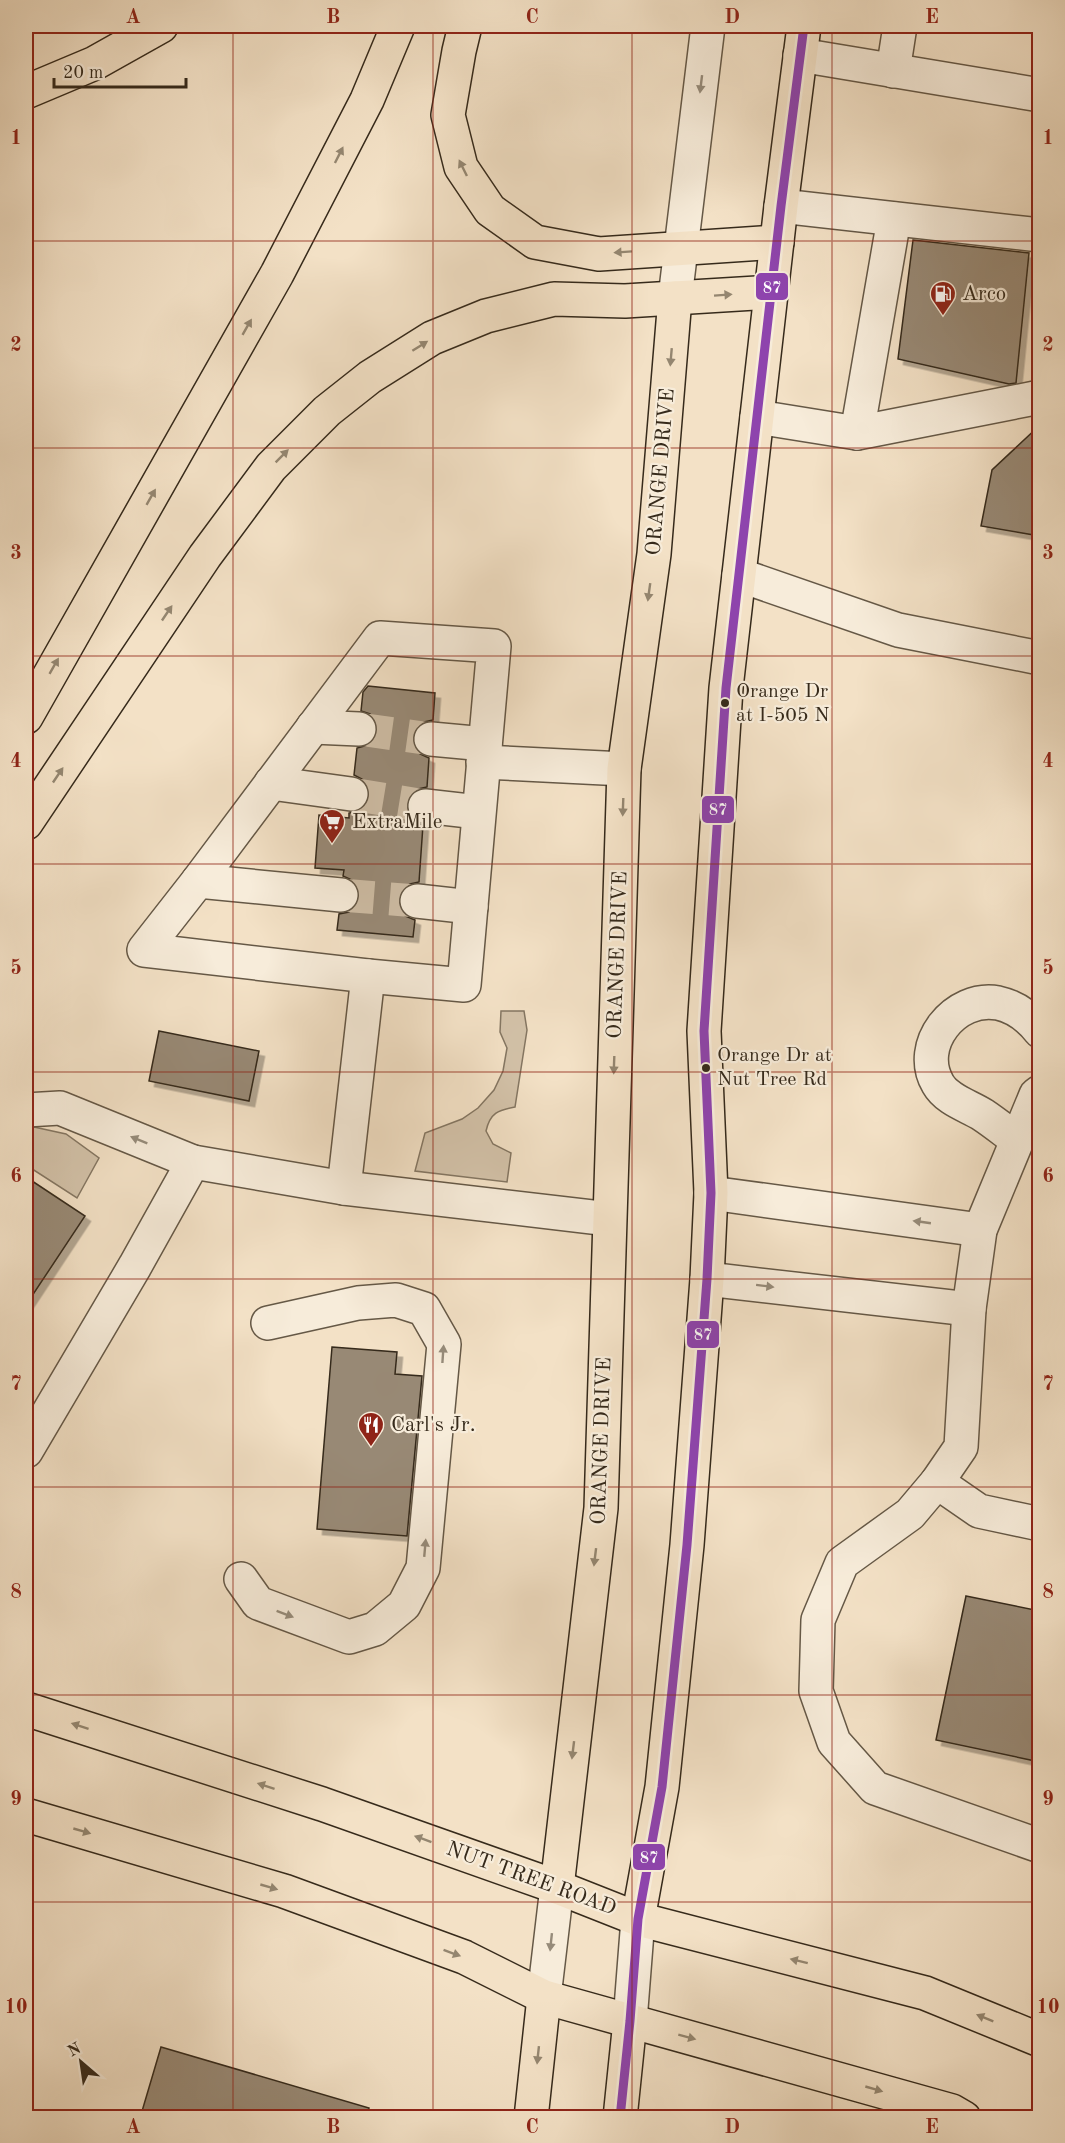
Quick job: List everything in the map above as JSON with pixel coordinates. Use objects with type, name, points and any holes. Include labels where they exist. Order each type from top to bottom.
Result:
[{"type":"main road","points":[[26,92],[95,63],[161,26]]},
{"type":"main road","points":[[26,717],[277,274],[367,100],[398,26]]},
{"type":"main road","points":[[465,26],[448,115],[460,167],[490,210],[535,242],[599,254],[777,242]]},
{"type":"main road","points":[[638,1919],[662,1787],[687,1545],[707,1279],[711,1193],[704,1031],[726,688],[780,206],[802,40]]},
{"type":"main road","points":[[26,823],[205,556],[271,467],[327,411],[370,377],[432,338],[486,316],[554,299],[625,301],[771,292]]},
{"type":"main road","name":"ORANGE DRIVE","points":[[557,1887],[601,1508],[624,769],[654,554],[675,298]]},
{"type":"main road","name":"NUT TREE ROAD","points":[[26,1709],[322,1804],[557,1887],[638,1919],[925,1993],[1040,2040]]},
{"type":"main road","points":[[26,1815],[284,1891],[464,1957],[544,1997],[952,2111],[964,2118]]},
{"type":"main road","points":[[531,2118],[544,1997]]},
{"type":"main road","points":[[620,2118],[630,2021]]},
{"type":"street","name":"ORANGE DRIVE","points":[[675,298],[708,26]]},
{"type":"street","points":[[893,71],[900,26]]},
{"type":"street","points":[[802,40],[893,71],[1040,95]]},
{"type":"street","points":[[780,206],[1040,235]]},
{"type":"street","points":[[857,433],[894,219]]},
{"type":"street","points":[[757,417],[857,433],[1040,397]]},
{"type":"street","points":[[739,575],[898,630],[1040,658]]},
{"type":"street","points":[[380,638],[494,646],[464,985],[144,950],[313,727],[380,638]]},
{"type":"street","points":[[313,727],[359,729]]},
{"type":"street","points":[[431,739],[484,753],[624,769]]},
{"type":"street","points":[[271,783],[351,794]]},
{"type":"street","points":[[425,806],[478,812]]},
{"type":"street","points":[[198,881],[341,895]]},
{"type":"street","points":[[417,901],[471,907]]},
{"type":"street","points":[[344,1188],[368,976]]},
{"type":"street","points":[[1017,1140],[982,1115],[948,1095],[938,1085],[930,1064],[934,1038],[946,1021],[981,1003],[997,1003],[1014,1008],[1030,1019],[1040,1031]]},
{"type":"street","points":[[1040,1092],[1036,1095],[980,1230],[969,1309],[961,1447],[937,1482],[910,1514],[842,1563],[818,1620],[816,1691],[834,1742],[875,1788],[1040,1846]]},
{"type":"street","points":[[26,1110],[60,1108],[193,1162],[344,1188],[609,1219]]},
{"type":"street","points":[[26,1451],[135,1266],[193,1162]]},
{"type":"street","points":[[711,1193],[980,1230]]},
{"type":"street","points":[[707,1279],[969,1309]]},
{"type":"street","points":[[241,1580],[258,1603],[349,1637],[375,1629],[404,1605],[423,1568],[444,1344],[424,1309],[396,1300],[358,1303],[268,1323]]},
{"type":"street","points":[[937,1482],[979,1510],[1040,1524]]},
{"type":"street","points":[[544,1997],[557,1887]]},
{"type":"street","points":[[630,2021],[638,1919]]},
{"type":"shaded area","points":[[501,1011],[524,1011],[527,1030],[515,1107],[504,1109],[492,1116],[486,1131],[493,1144],[511,1153],[507,1182],[415,1171],[425,1133],[462,1119],[478,1108],[494,1090],[503,1071],[507,1048],[500,1032]]},
{"type":"shaded area","points":[[34,1127],[66,1134],[99,1158],[77,1198],[26,1165],[26,1129]]},
{"type":"building","points":[[913,240],[1029,253],[1016,383],[1009,384],[898,359]]},
{"type":"building","points":[[1040,425],[1040,536],[981,526],[992,470]]},
{"type":"building","points":[[368,686],[435,693],[433,720],[424,722],[416,728],[412,738],[420,754],[429,758],[427,787],[410,794],[406,804],[413,821],[423,825],[419,882],[402,889],[398,900],[405,916],[415,920],[413,937],[337,930],[339,914],[349,912],[357,905],[360,897],[358,888],[352,880],[343,876],[344,870],[315,868],[319,815],[349,818],[349,813],[359,811],[365,806],[369,797],[368,786],[354,775],[357,748],[368,745],[374,740],[378,730],[370,714],[361,711],[363,692]]},
{"type":"building","points":[[159,1031],[259,1051],[249,1101],[149,1081]]},
{"type":"building","points":[[26,1177],[85,1216],[26,1305]]},
{"type":"building","points":[[332,1347],[397,1352],[395,1374],[422,1376],[407,1536],[317,1529]]},
{"type":"building","points":[[966,1596],[1040,1611],[1040,1762],[936,1740]]},
{"type":"building","points":[[161,2047],[369,2108],[367,2118],[140,2118]]},
{"type":"tunnel","points":[[359,729],[431,739]]},
{"type":"tunnel","points":[[351,794],[425,806]]},
{"type":"tunnel","points":[[341,895],[417,901]]},
{"type":"transit line","name":"87","points":[[620,2118],[638,1919],[662,1787],[687,1545],[707,1279],[711,1193],[704,1031],[726,688],[804,26]]},
{"type":"place","name":"Arco","points":[[943,317]]},
{"type":"place","name":"Orange Dr at I-505 N","points":[[725,703]]},
{"type":"place","name":"ExtraMile","points":[[332,845]]},
{"type":"place","name":"Orange Dr at Nut Tree Rd","points":[[706,1068]]},
{"type":"place","name":"Carl's Jr.","points":[[371,1448]]}]
